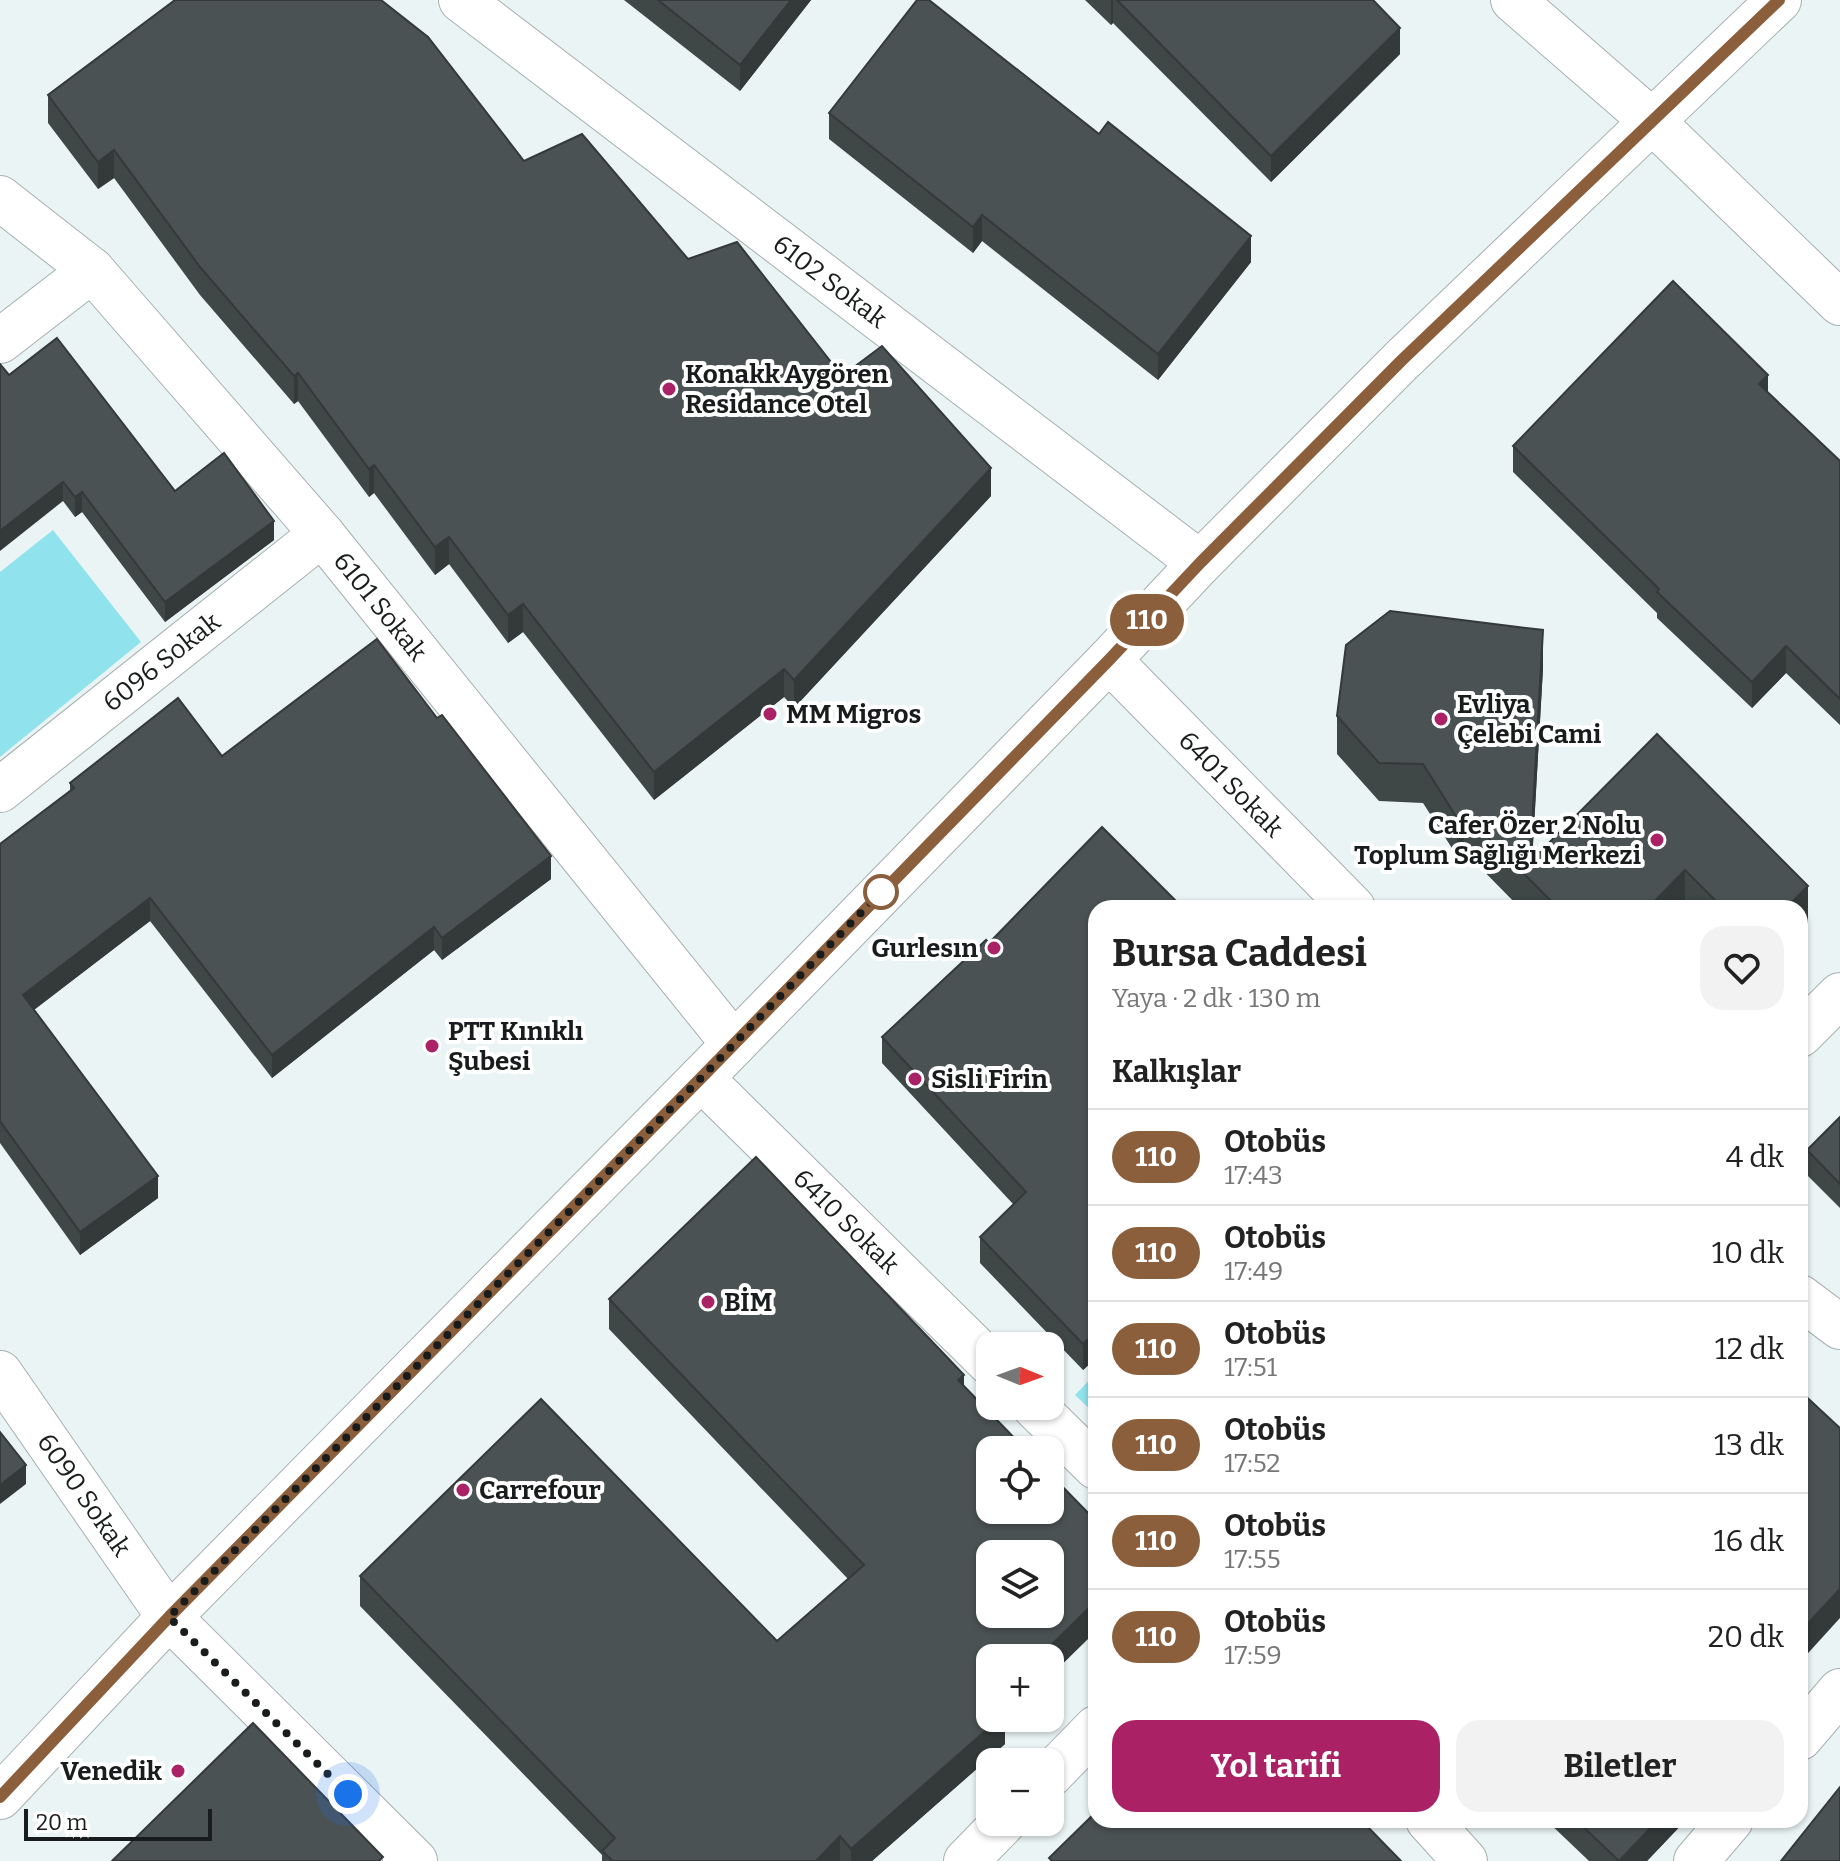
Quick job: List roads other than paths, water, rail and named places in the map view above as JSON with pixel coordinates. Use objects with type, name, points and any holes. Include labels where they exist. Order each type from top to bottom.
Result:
[{"type":"street","name":"6102 Sokak","points":[[461,0],[1200,563]]},
{"type":"street","points":[[1513,0],[1652,121],[1840,303]]},
{"type":"street","points":[[0,1797],[169,1617],[701,1078],[1200,563],[1402,360],[1779,0]]},
{"type":"street","name":"6101 Sokak","points":[[0,198],[92,270],[322,534],[733,1043]]},
{"type":"street","points":[[0,341],[92,270]]},
{"type":"street","name":"6096 Sokak","points":[[0,790],[322,534]]},
{"type":"street","name":"6401 Sokak","points":[[1109,660],[1345,900]]},
{"type":"street","points":[[1808,1027],[1840,995]]},
{"type":"street","name":"6410 Sokak","points":[[701,1078],[976,1349]]},
{"type":"street","points":[[1808,1303],[1840,1327]]},
{"type":"street","name":"6090 Sokak","points":[[0,1373],[169,1617],[415,1861]]},
{"type":"street","points":[[1048,1420],[1088,1459]]},
{"type":"street","points":[[1808,1729],[1840,1691]]},
{"type":"street","points":[[1064,1761],[1088,1736]]},
{"type":"street","points":[[1435,1828],[1465,1861]]},
{"type":"street","points":[[1696,1861],[1724,1828]]},
{"type":"street","points":[[966,1861],[990,1836]]},
{"type":"place","name":"Konakk Aygören Residance Otel","points":[[669,389]]},
{"type":"place","name":"MM Migros","points":[[770,714]]},
{"type":"place","name":"Evliya Çelebi Cami","points":[[1441,719]]},
{"type":"place","name":"Cafer Özer 2 Nolu Toplum Sağlığı Merkezi","points":[[1657,840]]},
{"type":"place","name":"Gurlesın","points":[[994,948]]},
{"type":"place","name":"PTT Kınıklı Şubesi","points":[[432,1046]]},
{"type":"place","name":"Sisli Firin","points":[[915,1079]]},
{"type":"place","name":"BİM","points":[[708,1302]]},
{"type":"place","name":"Carrefour","points":[[463,1490]]},
{"type":"place","name":"Venedik","points":[[178,1771]]}]
